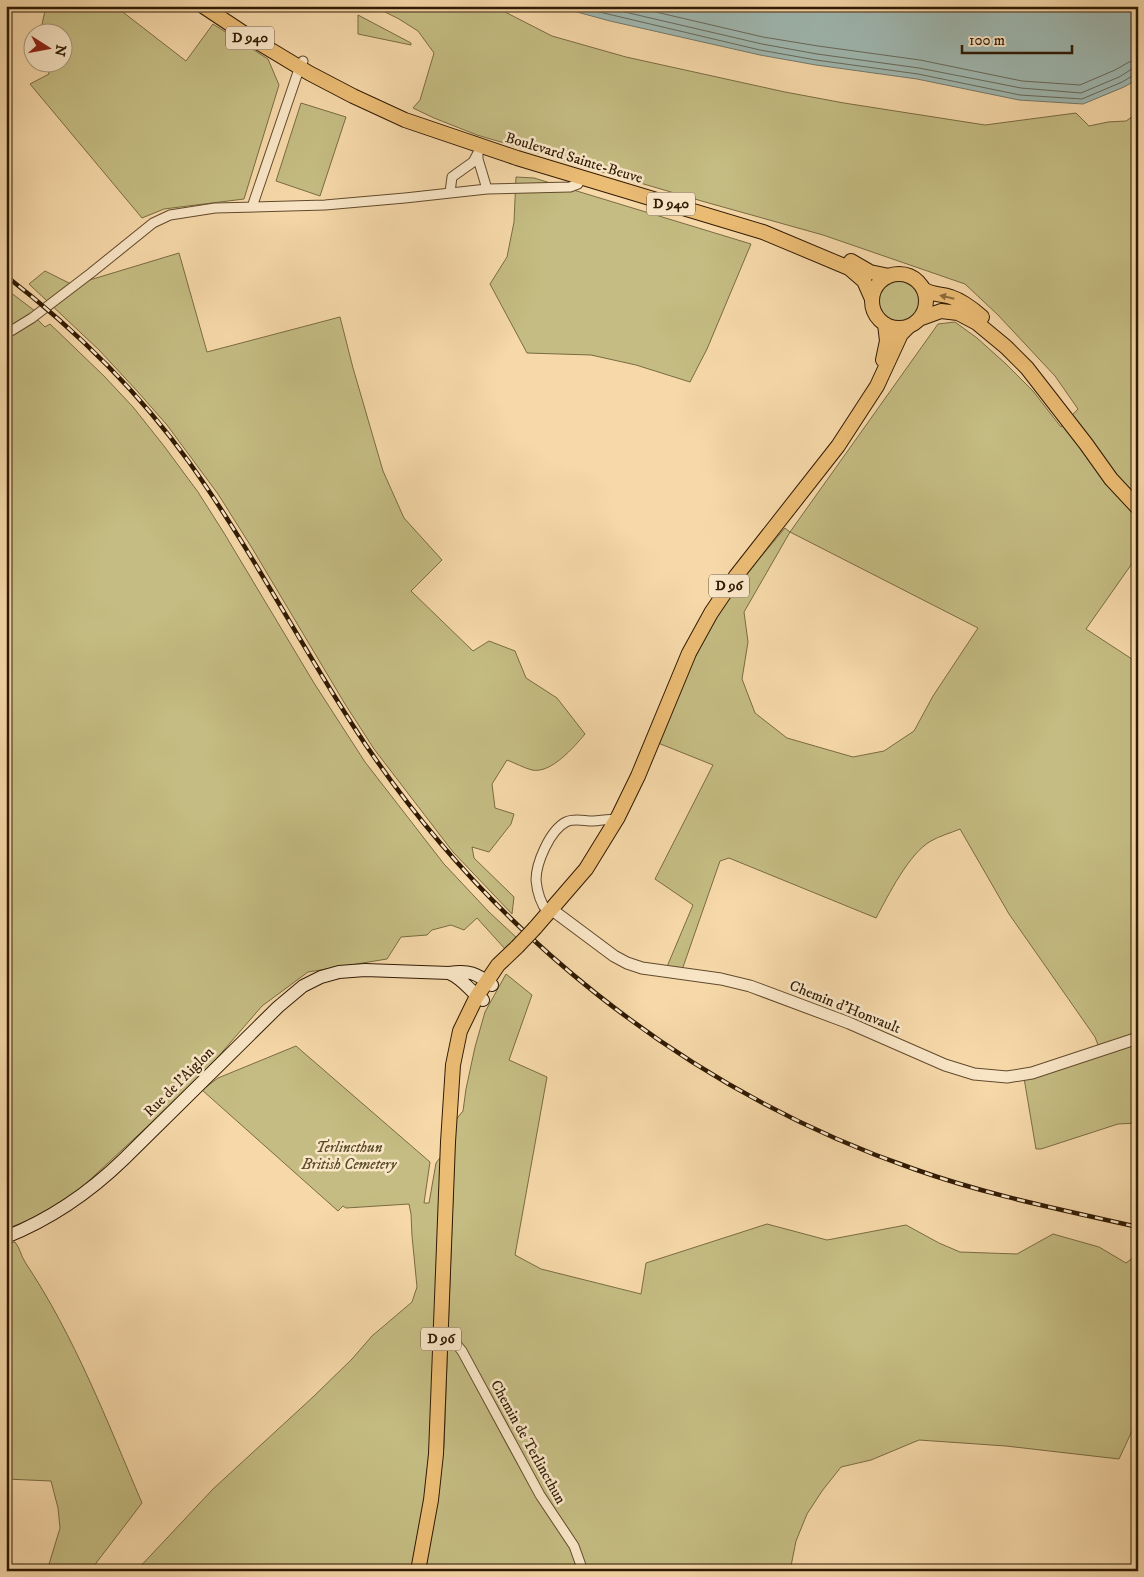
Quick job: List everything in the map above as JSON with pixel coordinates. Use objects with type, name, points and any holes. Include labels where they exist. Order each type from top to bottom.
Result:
[{"type":"main road","name":"Boulevard Sainte-Beuve","points":[[202,6],[250,38],[302,64]]},
{"type":"main road","name":"Boulevard Sainte-Beuve","points":[[212,6],[349,94],[418,125],[454,137],[479,150],[748,227],[799,247]]},
{"type":"main road","name":"D 940","points":[[799,247],[841,256],[870,272],[889,276]]},
{"type":"main road","name":"D 940","points":[[799,247],[842,264],[853,271],[866,284],[872,299]]},
{"type":"main road","points":[[914,322],[926,304],[923,289],[918,282],[909,276],[900,274],[889,276],[878,284],[872,299],[875,313],[885,324],[895,328],[914,322],[938,311],[962,314],[977,322],[1023,363],[1111,478],[1138,508]]},
{"type":"main road","points":[[923,289],[932,294],[947,296],[962,302],[1032,362],[1060,400],[1086,444]]},
{"type":"main road","name":"D 96","points":[[418,1571],[434,1472],[438,1434],[450,1106],[459,1059],[480,998],[498,965],[535,928],[586,869],[633,788],[694,644],[721,598],[828,460],[852,426],[880,381],[901,334],[914,322]]},
{"type":"main road","name":"D 96","points":[[852,426],[884,358],[887,341],[885,324]]},
{"type":"main road","name":"Rue de l'Aiglon","points":[[6,1236],[51,1215],[98,1183],[278,1007],[312,981],[332,974],[354,970],[378,970],[472,973],[489,983]]},
{"type":"main road","points":[[449,973],[462,980],[480,998]]},
{"type":"street","points":[[252,207],[302,64]]},
{"type":"street","points":[[450,192],[452,178],[471,165],[479,150]]},
{"type":"street","points":[[479,150],[478,159],[488,189]]},
{"type":"street","points":[[6,334],[32,318],[157,220],[170,215],[220,208],[362,202],[488,189],[570,187],[578,184],[581,178]]},
{"type":"street","points":[[550,911],[540,896],[536,878],[547,842],[552,834],[571,820],[616,820]]},
{"type":"street","name":"Chemin d'Honvault","points":[[550,911],[614,956],[632,965],[721,979],[755,988],[848,1022],[939,1063],[974,1074],[1001,1077],[1032,1073],[1138,1038]]},
{"type":"street","name":"Chemin de Terlincthun","points":[[441,1332],[462,1351],[540,1495],[574,1546],[584,1571]]},
{"type":"green space","points":[[46,6],[115,6],[186,61],[213,24],[268,59],[279,85],[244,199],[164,209],[142,218],[30,84],[49,74],[49,72],[72,72],[72,22],[43,22]]},
{"type":"green space","points":[[373,6],[502,6],[505,12],[552,36],[626,57],[785,92],[985,125],[1076,113],[1089,126],[1126,121],[1138,113],[1138,555],[1086,629],[1138,663],[1138,1123],[1118,1124],[1036,1149],[1024,1078],[1101,1053],[1095,1037],[1009,914],[960,829],[931,841],[915,855],[893,887],[876,918],[729,858],[720,861],[682,970],[666,969],[693,905],[655,879],[713,765],[658,743],[700,647],[724,605],[785,528],[790,532],[938,324],[955,322],[977,338],[1033,391],[1061,427],[1078,409],[1055,376],[998,315],[965,284],[823,235],[477,135],[413,108],[420,100],[434,53],[418,31]],"holes":[[[790,532],[978,628],[933,696],[914,731],[884,751],[853,757],[787,738],[755,713],[742,679],[748,642],[744,612]]]},
{"type":"green space","points":[[358,15],[411,43],[411,45],[358,34]]},
{"type":"green space","points":[[301,103],[346,117],[320,196],[276,181]]},
{"type":"green space","points":[[516,177],[534,178],[751,244],[707,349],[690,382],[636,365],[591,355],[527,353],[490,284],[507,257],[514,222]]},
{"type":"green space","points":[[179,253],[207,352],[340,317],[383,471],[404,518],[442,560],[411,591],[473,651],[489,641],[515,651],[526,678],[557,698],[585,734],[562,758],[547,768],[532,770],[507,760],[492,784],[495,808],[514,814],[511,824],[489,852],[472,847],[474,858],[514,897],[512,914],[453,852],[374,749],[218,494],[167,425],[99,350],[29,284],[45,271],[73,285]]},
{"type":"green space","points":[[899,279],[911,283],[917,289],[921,301],[917,313],[911,319],[899,323],[887,319],[881,313],[877,301],[881,289],[887,283]]},
{"type":"green space","points":[[6,289],[35,311],[36,318],[45,327],[50,324],[104,376],[133,407],[164,446],[198,492],[314,683],[365,762],[444,864],[489,912],[518,939],[506,950],[477,918],[464,930],[451,925],[432,930],[427,935],[401,937],[387,959],[308,972],[262,1006],[217,1058],[165,1110],[80,1189],[29,1220],[6,1229]]},
{"type":"green space","points":[[506,974],[532,995],[509,1060],[547,1077],[515,1255],[541,1269],[641,1294],[646,1263],[767,1224],[827,1240],[906,1225],[960,1252],[1017,1254],[1053,1234],[1099,1247],[1126,1263],[1138,1254],[1138,1412],[1132,1431],[1119,1459],[1006,1446],[919,1440],[871,1460],[841,1467],[807,1514],[796,1541],[790,1571],[424,1571],[444,1447],[454,1122],[463,1111],[475,1047],[485,1012]]},
{"type":"green space","name":"Terlincthun British Cemetery","points":[[296,1046],[430,1162],[424,1203],[429,1203],[436,1163],[443,1154],[429,1470],[413,1571],[136,1571],[213,1489],[313,1397],[352,1359],[372,1336],[412,1302],[417,1287],[409,1204],[346,1208],[343,1206],[338,1211],[202,1090],[218,1078]]},
{"type":"green space","points":[[15,1242],[75,1350],[103,1410],[142,1503],[90,1571],[47,1571],[60,1528],[58,1508],[51,1481],[6,1479],[6,1244]]},
{"type":"water","points":[[555,6],[1138,6],[1138,79],[1083,104],[1019,100],[917,79],[760,55],[610,21]]},
{"type":"railway","points":[[6,276],[81,340],[149,411],[189,462],[211,494],[352,724],[405,799],[463,869],[527,934],[596,993],[669,1047],[747,1095],[829,1135],[914,1169],[969,1187],[1138,1227]]}]
